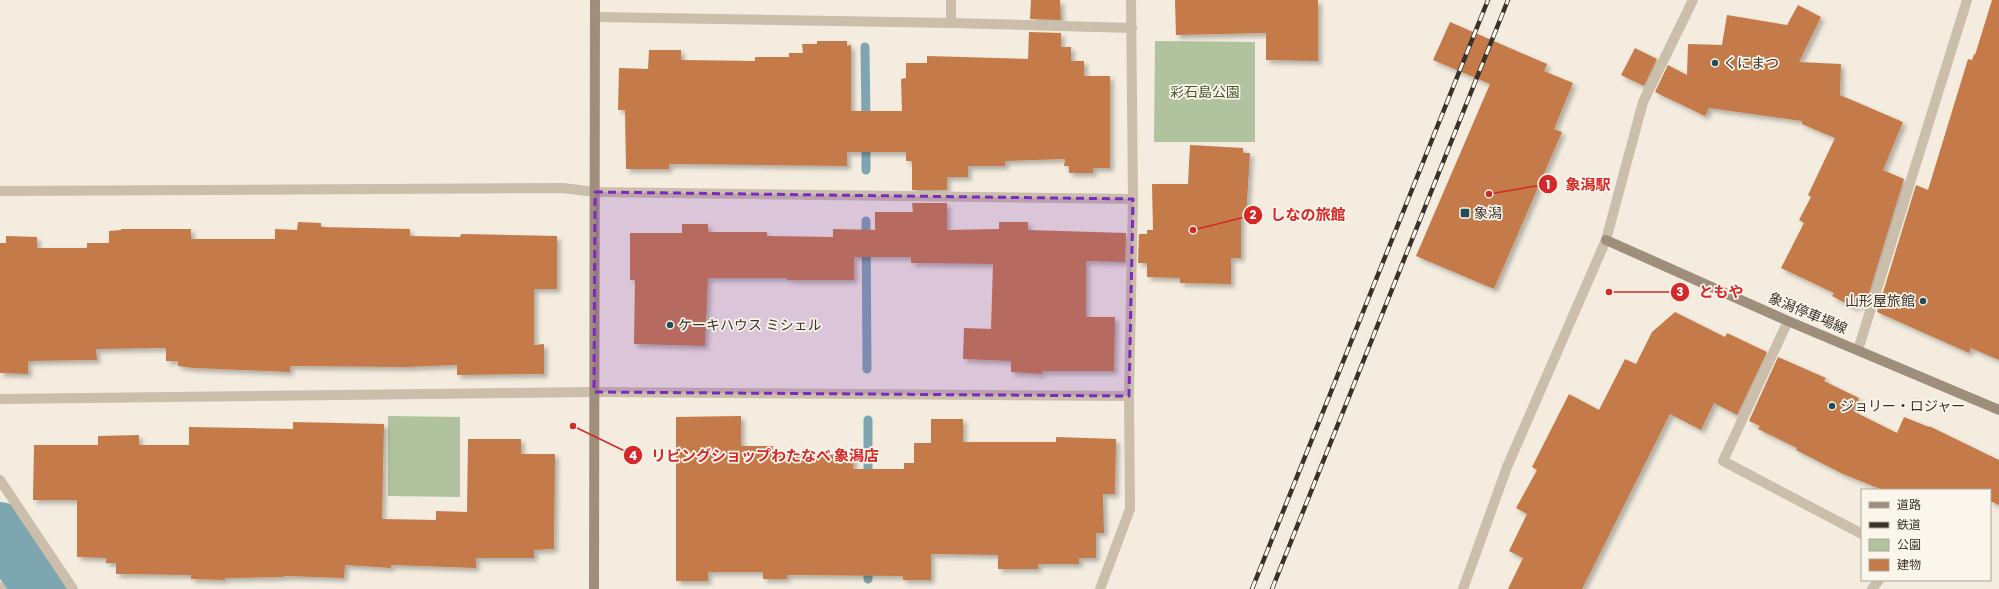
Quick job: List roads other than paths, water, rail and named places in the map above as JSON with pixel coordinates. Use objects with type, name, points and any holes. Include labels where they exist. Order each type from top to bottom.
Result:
[{"type":"street","points":[[594,589],[596,0]]},
{"type":"street","points":[[950,23],[951,0]]},
{"type":"street","points":[[1100,589],[1130,509],[1129,396],[1133,199],[1131,0]]},
{"type":"street","points":[[1463,589],[1507,467],[1606,240],[1643,102],[1693,0]]},
{"type":"street","points":[[1858,350],[1967,0]]},
{"type":"street","points":[[596,17],[950,23],[1132,28]]},
{"type":"street","points":[[0,191],[563,188],[595,192],[1133,199]]},
{"type":"street","name":"象潟停車場線","points":[[1606,240],[1788,321],[1999,410]]},
{"type":"street","points":[[1788,321],[1723,461],[1861,533]]},
{"type":"street","points":[[0,399],[594,392],[1129,396]]},
{"type":"street","points":[[0,480],[73,589]]},
{"type":"street","points":[[1872,589],[1878,581]]},
{"type":"waterway","points":[[865,47],[866,122]]},
{"type":"waterway","points":[[866,141],[866,170]]},
{"type":"waterway","points":[[866,221],[867,369]]},
{"type":"waterway","points":[[868,420],[868,480]]},
{"type":"waterway","points":[[0,530],[41,589]]},
{"type":"waterway","points":[[868,563],[868,579]]},
{"type":"railway","points":[[1252,589],[1488,0]]},
{"type":"railway","points":[[1272,589],[1508,0]]},
{"type":"place","name":"くにまつ","points":[[1715,63]]},
{"type":"place","name":"象潟駅","points":[[1489,194]]},
{"type":"place","name":"象潟","points":[[1465,213]]},
{"type":"place","name":"しなの旅館","points":[[1193,230]]},
{"type":"place","name":"ともや","points":[[1609,292]]},
{"type":"place","name":"山形屋旅館","points":[[1923,301]]},
{"type":"place","name":"ケーキハウス ミシェル","points":[[670,325]]},
{"type":"place","name":"ジョリー・ロジャー","points":[[1832,406]]},
{"type":"place","name":"リビングショップわたなべ 象潟店","points":[[573,426]]},
{"type":"park label","name":"彩石島公園","points":[[1205,92]]}]
